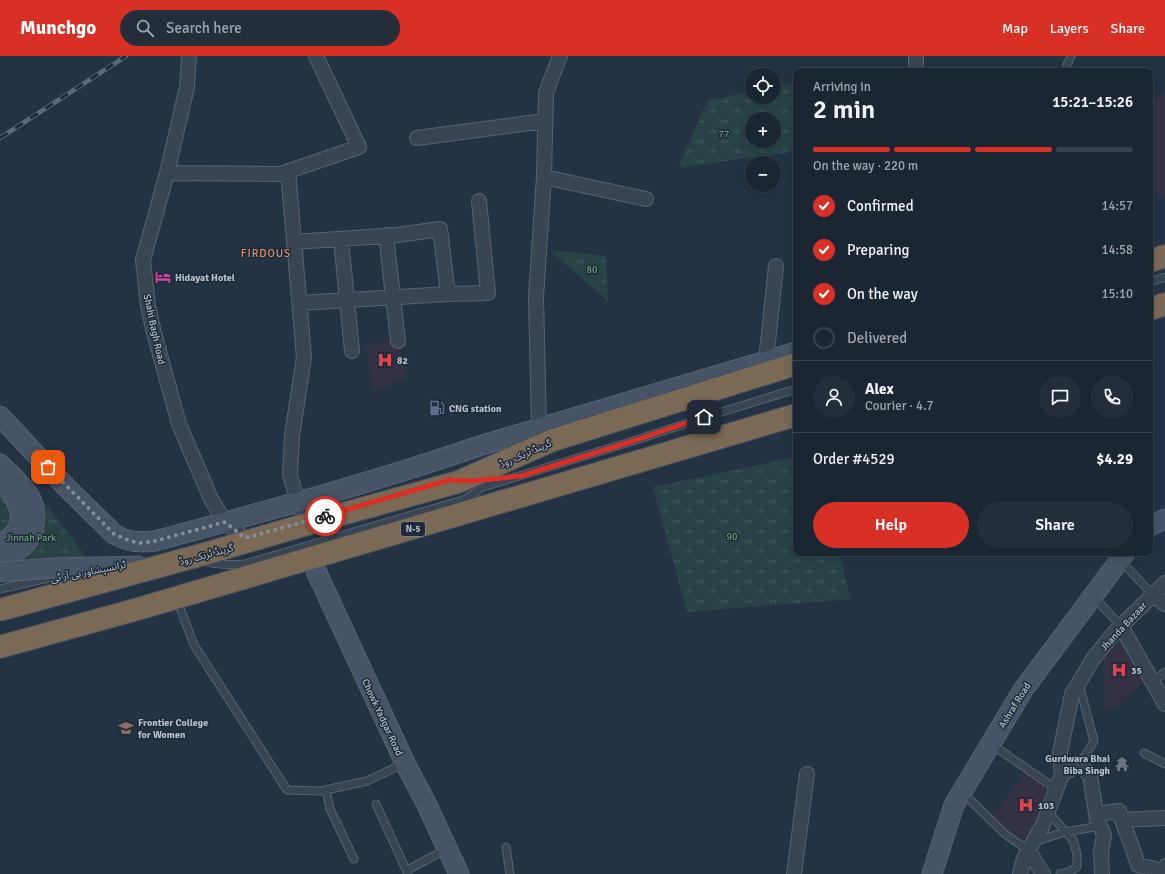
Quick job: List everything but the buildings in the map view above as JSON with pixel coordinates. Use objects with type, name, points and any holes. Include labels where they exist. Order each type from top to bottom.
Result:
[{"type":"highway","points":[[1153,308],[1165,304]]},
{"type":"highway","name":"گرینڈ ٹرنک روڈ","points":[[0,610],[161,561],[458,482],[553,440],[793,365]]},
{"type":"highway","name":"N-5","points":[[0,648],[176,598],[793,417]]},
{"type":"street","name":"Shahi Bagh Road","points":[[188,56],[187,87],[167,173],[143,260],[148,306],[179,424],[211,499],[225,522],[245,538]]},
{"type":"street","points":[[167,173],[280,174],[359,147],[316,56]]},
{"type":"street","points":[[539,428],[536,296],[544,177],[546,93],[560,56]]},
{"type":"street","points":[[916,56],[916,68]]},
{"type":"street","points":[[418,138],[545,121]]},
{"type":"street","points":[[288,171],[304,357],[292,436],[290,475],[298,502],[306,521]]},
{"type":"street","points":[[544,177],[646,199]]},
{"type":"street","points":[[300,303],[488,293],[479,201]]},
{"type":"street","points":[[294,242],[386,236],[440,229],[448,294]]},
{"type":"street","points":[[386,236],[398,340]]},
{"type":"street","points":[[341,239],[352,351]]},
{"type":"street","points":[[766,361],[776,266]]},
{"type":"street","points":[[0,416],[66,487],[114,534],[130,541],[140,543],[155,541],[298,502],[539,428],[793,353]]},
{"type":"street","points":[[0,464],[26,491],[33,503],[35,513],[35,523],[31,534],[25,543],[18,550],[0,558]]},
{"type":"street","points":[[0,480],[14,496],[19,508],[20,526],[15,534],[0,544]]},
{"type":"street","points":[[1153,524],[1165,518]]},
{"type":"street","name":"Ashraf Road","points":[[932,874],[954,805],[991,743],[1023,690],[1123,556]]},
{"type":"street","name":"Chowk Yadgar Road","points":[[310,558],[405,763],[426,803],[459,874]]},
{"type":"street","points":[[0,572],[161,561]]},
{"type":"street","name":"Jhanda Bazaar","points":[[1020,874],[1024,858],[1043,825],[1062,774],[1060,753],[1072,694],[1094,659],[1121,626],[1165,584]]},
{"type":"street","points":[[1153,595],[1165,604]]},
{"type":"street","points":[[1121,626],[1159,687],[1165,704]]},
{"type":"street","points":[[1062,774],[1080,764],[1090,776],[1098,820],[1104,835],[1101,852],[1102,874]]},
{"type":"street","points":[[794,874],[807,774]]},
{"type":"street","points":[[1098,820],[1119,811],[1134,848],[1138,865],[1164,866]]},
{"type":"street","points":[[1122,820],[1165,818]]},
{"type":"street","points":[[1030,847],[1043,874]]},
{"type":"lane","points":[[1067,65],[1071,56]]},
{"type":"lane","points":[[1153,281],[1165,277]]},
{"type":"lane","name":"ٹرانسپشاور بی آر ٹی","points":[[0,589],[94,568],[161,561],[197,559],[216,564],[245,564],[463,500],[470,497],[475,491],[483,487],[793,390]]},
{"type":"lane","name":"ٹرانسپشاور بی آر ٹی","points":[[161,561],[449,480],[473,481],[521,476]]},
{"type":"lane","points":[[1123,556],[1153,595]]},
{"type":"lane","points":[[1093,596],[1121,626]]},
{"type":"lane","points":[[176,598],[194,645],[287,790],[326,790],[367,781],[405,763]]},
{"type":"lane","points":[[1159,687],[1165,672]]},
{"type":"lane","points":[[1079,683],[1094,741],[1080,764]]},
{"type":"lane","points":[[991,743],[1056,789]]},
{"type":"lane","points":[[1144,753],[1165,764]]},
{"type":"lane","points":[[326,790],[330,809],[354,859]]},
{"type":"lane","points":[[962,792],[1006,834],[1030,847],[1098,820]]},
{"type":"lane","points":[[376,804],[407,872],[448,849]]},
{"type":"lane","points":[[1048,812],[1073,840],[1077,854],[1077,867],[1069,873],[1060,874]]},
{"type":"lane","points":[[506,848],[510,874]]},
{"type":"shaded area","points":[[1165,92],[1165,198],[1153,192],[1153,102]]},
{"type":"shaded area","name":"82","points":[[398,341],[407,376],[373,392],[365,344]]},
{"type":"shaded area","name":"35","points":[[1123,641],[1142,683],[1121,705],[1103,710],[1103,656]]},
{"type":"shaded area","name":"103","points":[[1029,765],[1061,789],[1027,840],[990,822]]},
{"type":"green space","name":"77","points":[[793,83],[793,151],[761,156],[745,156],[745,158],[678,168],[707,101],[745,93],[745,104],[781,104],[781,85]]},
{"type":"green space","name":"80","points":[[549,250],[606,256],[608,301]]},
{"type":"green space","name":"Jinnah Park","points":[[0,451],[22,473],[90,562],[0,574]]},
{"type":"green space","name":"90","points":[[793,458],[793,556],[841,556],[850,599],[687,612],[653,487]]},
{"type":"railway","points":[[0,138],[126,56]]},
{"type":"way so far","points":[[48,467],[66,487],[114,534],[123,539],[140,543],[155,541],[225,522],[245,538],[325,516]]},
{"type":"place","name":"Hidayat Hotel","points":[[163,277]]},
{"type":"place","name":"82","points":[[385,360]]},
{"type":"place","name":"CNG station","points":[[437,408]]},
{"type":"place","name":"35","points":[[1119,670]]},
{"type":"place","name":"Frontier College for Women","points":[[126,728]]},
{"type":"place","name":"Gurdwara Bhai Biba Singh","points":[[1122,764]]},
{"type":"place","name":"103","points":[[1026,805]]},
{"type":"district","name":"FIRDOUS","points":[[266,253]]},
{"type":"route","points":[[325,516],[449,480],[473,481],[521,476],[704,417]]}]
